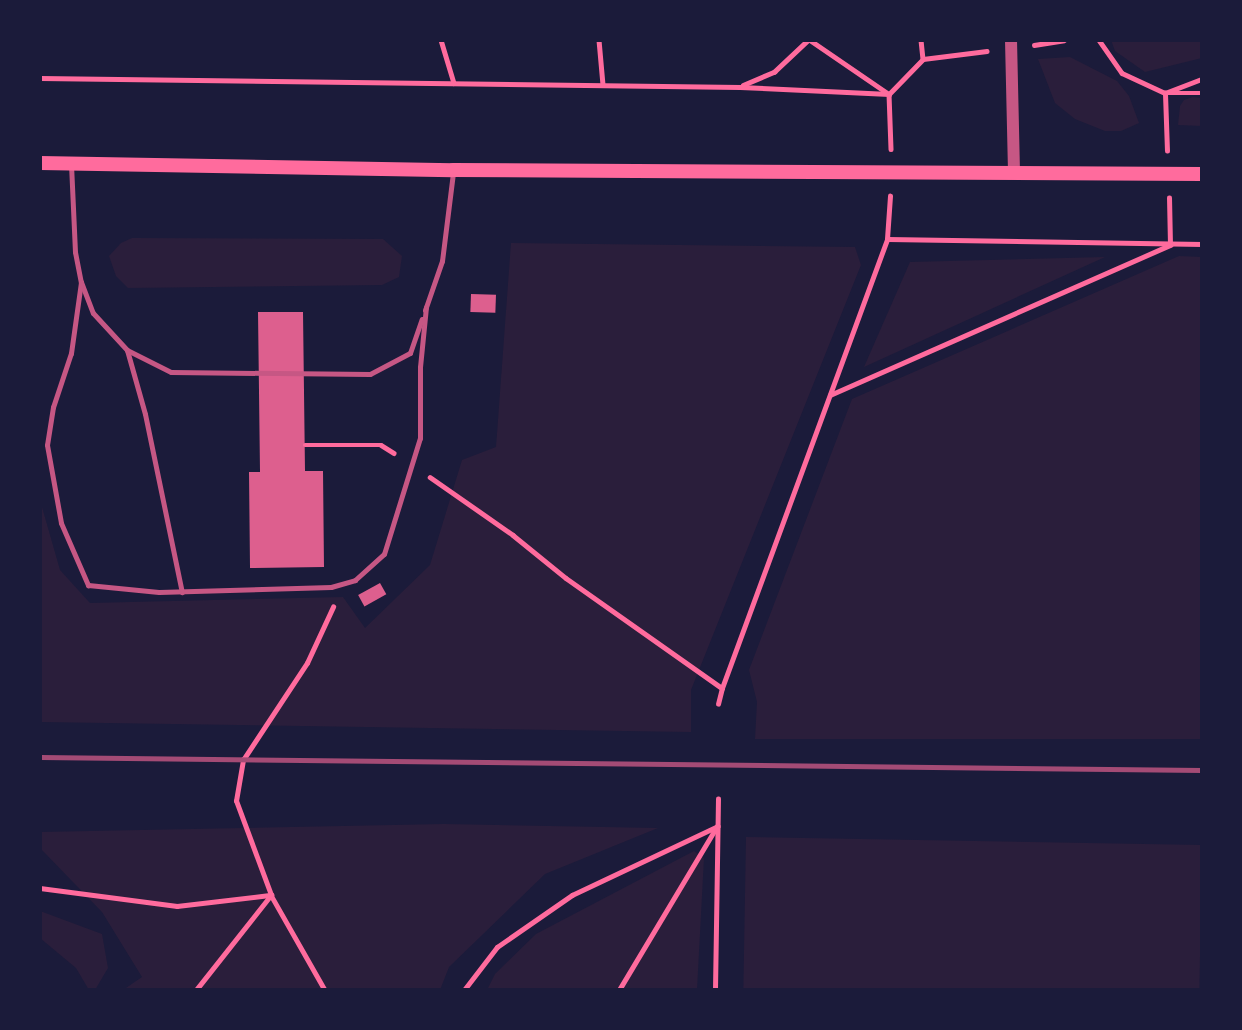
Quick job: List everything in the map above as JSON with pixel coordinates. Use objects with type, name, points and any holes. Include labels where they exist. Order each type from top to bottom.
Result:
[{"type":"main road","points":[[40,163],[453,170],[1202,174]]},
{"type":"street","points":[[1010,40],[1014,171]]},
{"type":"lane","points":[[71,164],[75,252],[81,282],[93,313],[127,350],[171,372],[370,374],[410,353],[442,261],[453,170]]},
{"type":"lane","points":[[81,282],[71,353],[53,407],[47,445],[61,523],[88,585],[182,592],[263,591],[344,583],[355,580],[384,554],[420,438],[420,367],[426,307]]},
{"type":"lane","points":[[127,350],[145,414],[182,592]]},
{"type":"path","points":[[441,40],[454,83]]},
{"type":"path","points":[[600,40],[603,85]]},
{"type":"path","points":[[740,87],[774,72],[809,40],[888,94]]},
{"type":"path","points":[[40,78],[740,87],[888,94],[923,59],[921,40]]},
{"type":"path","points":[[1099,40],[1122,73],[1165,93],[1202,93]]},
{"type":"path","points":[[1165,93],[1202,79]]},
{"type":"path","points":[[719,704],[722,688],[887,239],[1202,244]]},
{"type":"path","points":[[829,395],[1170,244]]},
{"type":"path","points":[[305,445],[381,445],[412,464],[722,688]]},
{"type":"path","points":[[325,990],[271,895],[236,801],[243,760],[307,663],[344,583]]},
{"type":"path","points":[[715,990],[718,799]]},
{"type":"path","points":[[464,990],[497,947],[572,895],[718,825]]},
{"type":"path","points":[[619,990],[718,825]]},
{"type":"path","points":[[40,888],[177,906],[271,895]]},
{"type":"path","points":[[196,990],[271,895]]},
{"type":"shaded area","points":[[1111,40],[1202,40],[1202,58],[1145,72],[1115,51]]},
{"type":"shaded area","points":[[1070,57],[1117,81],[1129,96],[1139,123],[1121,131],[1105,131],[1075,119],[1055,103],[1038,59]]},
{"type":"shaded area","points":[[1202,98],[1202,126],[1178,125],[1180,106],[1184,100]]},
{"type":"shaded area","points":[[132,238],[383,239],[402,256],[399,277],[382,285],[128,288],[116,276],[109,256],[121,243]]},
{"type":"shaded area","points":[[511,243],[855,247],[861,265],[691,690],[691,732],[40,722],[40,500],[60,570],[90,603],[343,597],[365,628],[430,565],[462,460],[496,447]]},
{"type":"shaded area","points":[[1179,256],[1202,257],[1202,739],[755,739],[757,702],[749,670],[852,399]]},
{"type":"shaded area","points":[[1105,257],[864,367],[910,262]]},
{"type":"shaded area","points":[[444,824],[658,828],[545,874],[449,967],[440,990],[123,990],[142,977],[102,912],[40,848],[40,832]]},
{"type":"shaded area","points":[[746,837],[1202,845],[1199,990],[743,990]]},
{"type":"shaded area","points":[[694,851],[704,858],[697,990],[487,990],[495,974],[536,934]]},
{"type":"shaded area","points":[[40,911],[102,934],[108,968],[95,990],[89,990],[76,968],[40,938]]},
{"type":"building","points":[[471,294],[496,295],[495,313],[470,312]]},
{"type":"building","points":[[258,312],[303,312],[305,471],[323,471],[324,567],[250,568],[249,472],[260,472]]},
{"type":"building","points":[[380,583],[386,594],[364,606],[358,595]]},
{"type":"railway","points":[[40,757],[1202,770]]}]
